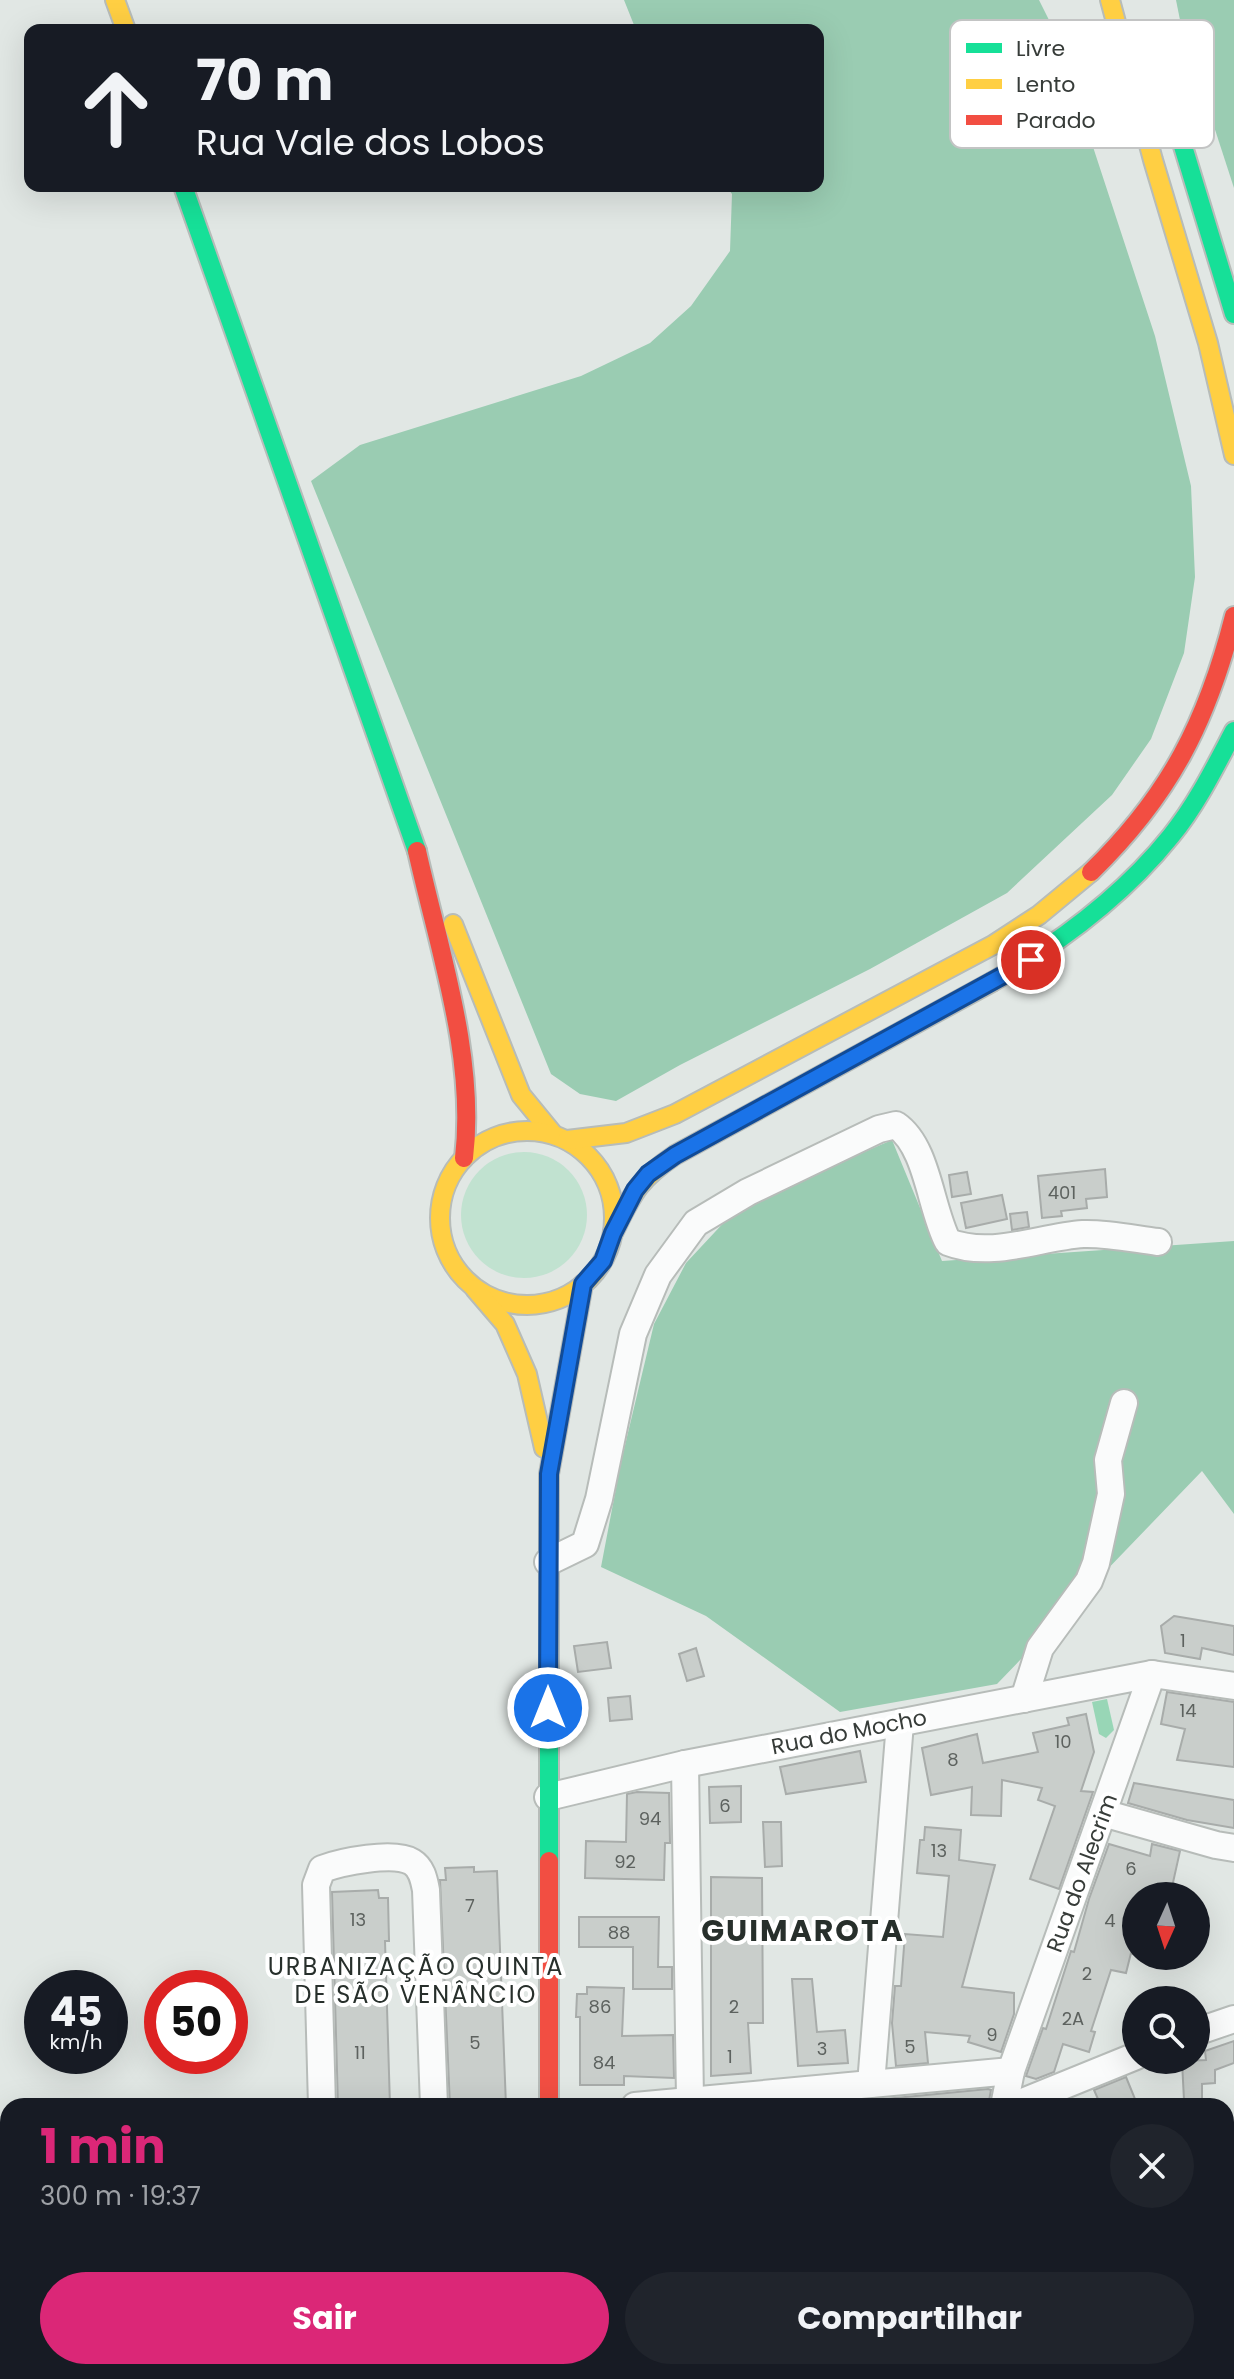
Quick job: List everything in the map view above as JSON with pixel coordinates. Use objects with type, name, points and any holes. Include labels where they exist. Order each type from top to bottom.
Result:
[{"type":"main road","points":[[115,0],[124,24]]},
{"type":"main road","points":[[1110,0],[1115,20]]},
{"type":"main road","points":[[1147,148],[1153,160]]},
{"type":"main road","points":[[1150,148],[1205,328],[1226,409],[1234,455]]},
{"type":"main road","points":[[1183,148],[1234,314]]},
{"type":"main road","points":[[185,192],[416,847],[464,1058],[468,1123],[464,1158]]},
{"type":"main road","points":[[549,1474],[535,1401],[505,1324],[452,1263],[441,1235],[440,1205],[450,1177],[464,1158],[483,1142],[505,1133],[529,1131],[560,1137],[626,1133],[675,1114],[1022,928],[1081,885],[1126,838],[1153,804],[1180,762],[1218,683],[1234,616]]},
{"type":"main road","points":[[472,1285],[493,1298],[516,1304],[540,1304],[563,1297],[583,1284],[603,1261],[635,1190],[648,1174],[675,1155],[987,986],[1072,932],[1157,854],[1204,788],[1234,731]]},
{"type":"main road","points":[[416,847],[445,905],[521,1095],[560,1137],[585,1153],[600,1169],[610,1189],[614,1211],[613,1233]]},
{"type":"main road","points":[[549,2098],[549,1474],[583,1284]]},
{"type":"street","points":[[548,1562],[585,1544],[599,1499],[633,1334],[658,1275],[696,1223],[748,1192],[879,1129],[896,1125],[909,1134],[938,1223],[948,1242],[971,1249],[1085,1234],[1158,1242]]},
{"type":"street","points":[[1024,1699],[1040,1648],[1089,1581],[1096,1563],[1111,1494],[1108,1460],[1124,1403]]},
{"type":"street","name":"Rua do Mocho","points":[[548,1797],[685,1764],[1152,1674],[1234,1686]]},
{"type":"street","name":"Rua do Alecrim","points":[[1006,2098],[1011,2071],[1152,1674]]},
{"type":"street","points":[[871,2084],[900,1723]]},
{"type":"street","points":[[685,1764],[690,2098]]},
{"type":"street","points":[[1103,1813],[1234,1848]]},
{"type":"street","points":[[322,2098],[316,1885],[322,1869],[341,1862],[400,1857],[414,1863],[423,1873],[426,1890],[434,2098]]},
{"type":"street","points":[[1210,2027],[1234,2019]]},
{"type":"street","points":[[1033,2098],[1122,2062]]},
{"type":"street","points":[[713,2098],[1011,2071]]},
{"type":"shaded area","points":[[624,0],[1039,0],[1049,20],[950,20],[950,148],[1093,148],[1155,336],[1191,486],[1195,577],[1184,653],[1151,739],[1112,795],[1007,893],[870,969],[680,1065],[616,1101],[580,1094],[551,1074],[311,481],[360,445],[581,376],[650,343],[691,306],[730,251],[730,192],[824,192],[824,24],[634,24]]},
{"type":"shaded area","points":[[1176,0],[1234,0],[1234,188],[1214,126],[1214,20],[1180,20]]},
{"type":"shaded area","points":[[892,1140],[942,1261],[1234,1241],[1234,1514],[1202,1471],[997,1684],[840,1712],[706,1616],[601,1567],[621,1462],[654,1324],[686,1263],[728,1218],[757,1198]]},
{"type":"shaded area","points":[[524,1152],[548,1157],[568,1171],[582,1191],[587,1215],[582,1239],[568,1259],[548,1273],[524,1278],[500,1273],[480,1259],[466,1239],[461,1215],[466,1191],[480,1171],[500,1157]]},
{"type":"shaded area","points":[[1107,1699],[1114,1730],[1106,1738],[1099,1734],[1092,1702]]},
{"type":"building","points":[[1105,1169],[1107,1197],[1086,1199],[1087,1208],[1061,1211],[1062,1216],[1042,1218],[1038,1176]]},
{"type":"building","points":[[967,1172],[971,1194],[952,1197],[949,1175]]},
{"type":"building","points":[[1002,1195],[1007,1219],[966,1228],[961,1203]]},
{"type":"building","points":[[1027,1212],[1029,1227],[1012,1230],[1010,1214]]},
{"type":"building","points":[[1174,1616],[1234,1626],[1234,1655],[1202,1648],[1200,1659],[1165,1653],[1161,1626]]},
{"type":"building","points":[[607,1642],[611,1668],[578,1672],[574,1646]]},
{"type":"building","points":[[696,1648],[704,1676],[687,1681],[679,1654]]},
{"type":"building","points":[[1167,1692],[1234,1702],[1234,1767],[1177,1760],[1185,1729],[1161,1724]]},
{"type":"building","points":[[630,1696],[632,1719],[610,1721],[608,1698]]},
{"type":"building","points":[[1086,1714],[1094,1752],[1081,1791],[1093,1792],[1059,1889],[1030,1879],[1055,1806],[1038,1800],[1042,1788],[1002,1780],[1001,1816],[971,1815],[972,1787],[931,1795],[922,1748],[977,1734],[983,1763],[1038,1752],[1033,1733],[1069,1725],[1067,1718]]},
{"type":"building","points":[[860,1751],[866,1782],[786,1794],[780,1767]]},
{"type":"building","points":[[1134,1783],[1234,1800],[1234,1828],[1187,1820],[1128,1803]]},
{"type":"building","points":[[741,1786],[741,1822],[710,1823],[709,1787]]},
{"type":"building","points":[[669,1793],[670,1843],[665,1843],[664,1880],[585,1878],[586,1841],[626,1842],[627,1794]]},
{"type":"building","points":[[763,1822],[781,1822],[782,1866],[765,1867]]},
{"type":"building","points":[[925,1827],[961,1830],[959,1860],[995,1865],[962,1987],[1014,1993],[1014,2014],[1001,2052],[968,2042],[970,2036],[925,2032],[928,2063],[896,2066],[892,2023],[895,1986],[901,1986],[905,1934],[943,1937],[949,1876],[917,1873],[920,1840],[924,1840]]},
{"type":"building","points":[[1109,1844],[1150,1856],[1152,1844],[1180,1851],[1173,1882],[1122,1882],[1122,1970],[1127,1970],[1126,1973],[1111,1970],[1091,2031],[1095,2032],[1089,2052],[1063,2044],[1054,2072],[1036,2079],[1026,2076],[1043,2028],[1046,2029],[1071,1951],[1074,1952]]},
{"type":"building","points":[[474,1867],[474,1872],[497,1871],[506,2098],[450,2098],[440,1880],[446,1880],[445,1868]]},
{"type":"building","points":[[711,1877],[762,1878],[763,2023],[748,2023],[751,2073],[711,2076]]},
{"type":"building","points":[[378,1890],[379,1898],[388,1898],[389,1941],[385,1941],[390,2098],[338,2098],[332,1892]]},
{"type":"building","points":[[579,1917],[659,1917],[658,1967],[672,1967],[672,1989],[633,1989],[633,1947],[579,1947]]},
{"type":"building","points":[[792,1979],[812,1979],[817,2032],[845,2030],[848,2063],[798,2066]]},
{"type":"building","points":[[587,1987],[624,1988],[622,2036],[673,2035],[674,2078],[624,2076],[624,2085],[580,2085],[577,1994],[587,1994]]},
{"type":"building","points":[[1234,2041],[1234,2063],[1215,2070],[1215,2083],[1202,2084],[1202,2098],[1184,2098],[1183,2074],[1210,2074],[1210,2049]]},
{"type":"building","points":[[1126,2077],[1135,2098],[1098,2098],[1094,2090]]},
{"type":"building","points":[[988,2089],[991,2090],[990,2098],[896,2098]]},
{"type":"traffic: fast","points":[[1184,148],[1234,314]]},
{"type":"traffic: fast","points":[[185,192],[417,851]]},
{"type":"traffic: fast","points":[[992,982],[1065,935],[1132,879],[1189,811],[1234,731]]},
{"type":"traffic: fast","points":[[549,1861],[549,1474],[583,1284]]},
{"type":"traffic: slow","points":[[115,0],[124,24]]},
{"type":"traffic: slow","points":[[1110,0],[1115,20]]},
{"type":"traffic: slow","points":[[1150,148],[1208,343],[1234,455]]},
{"type":"traffic: slow","points":[[567,1140],[626,1133],[675,1114],[993,945],[1039,915],[1091,872]]},
{"type":"traffic: slow","points":[[453,924],[521,1095],[553,1134]]},
{"type":"traffic: slow","points":[[613,1233],[637,1189],[675,1155],[992,982]]},
{"type":"traffic: slow","points":[[527,1131],[560,1138],[588,1157],[607,1185],[614,1218],[607,1251],[588,1279],[560,1298],[527,1305],[494,1298],[466,1279],[447,1251],[440,1218],[447,1185],[466,1157],[494,1138],[527,1131]]},
{"type":"traffic: slow","points":[[475,1289],[505,1324],[527,1374],[544,1448]]},
{"type":"traffic: jam","points":[[1091,872],[1143,814],[1182,755],[1211,690],[1234,616]]},
{"type":"traffic: jam","points":[[417,851],[445,965],[460,1043],[465,1081],[464,1158]]},
{"type":"traffic: jam","points":[[549,1861],[549,2098]]},
{"type":"district","name":"GUIMAROTA","points":[[803,1930]]},
{"type":"district","name":"URBANIZAÇÃO QUINTA DE SÃO VENÂNCIO","points":[[416,1980]]},
{"type":"route","points":[[548,1708],[549,1474],[583,1284],[603,1261],[635,1190],[648,1174],[675,1155],[1031,960]]}]
